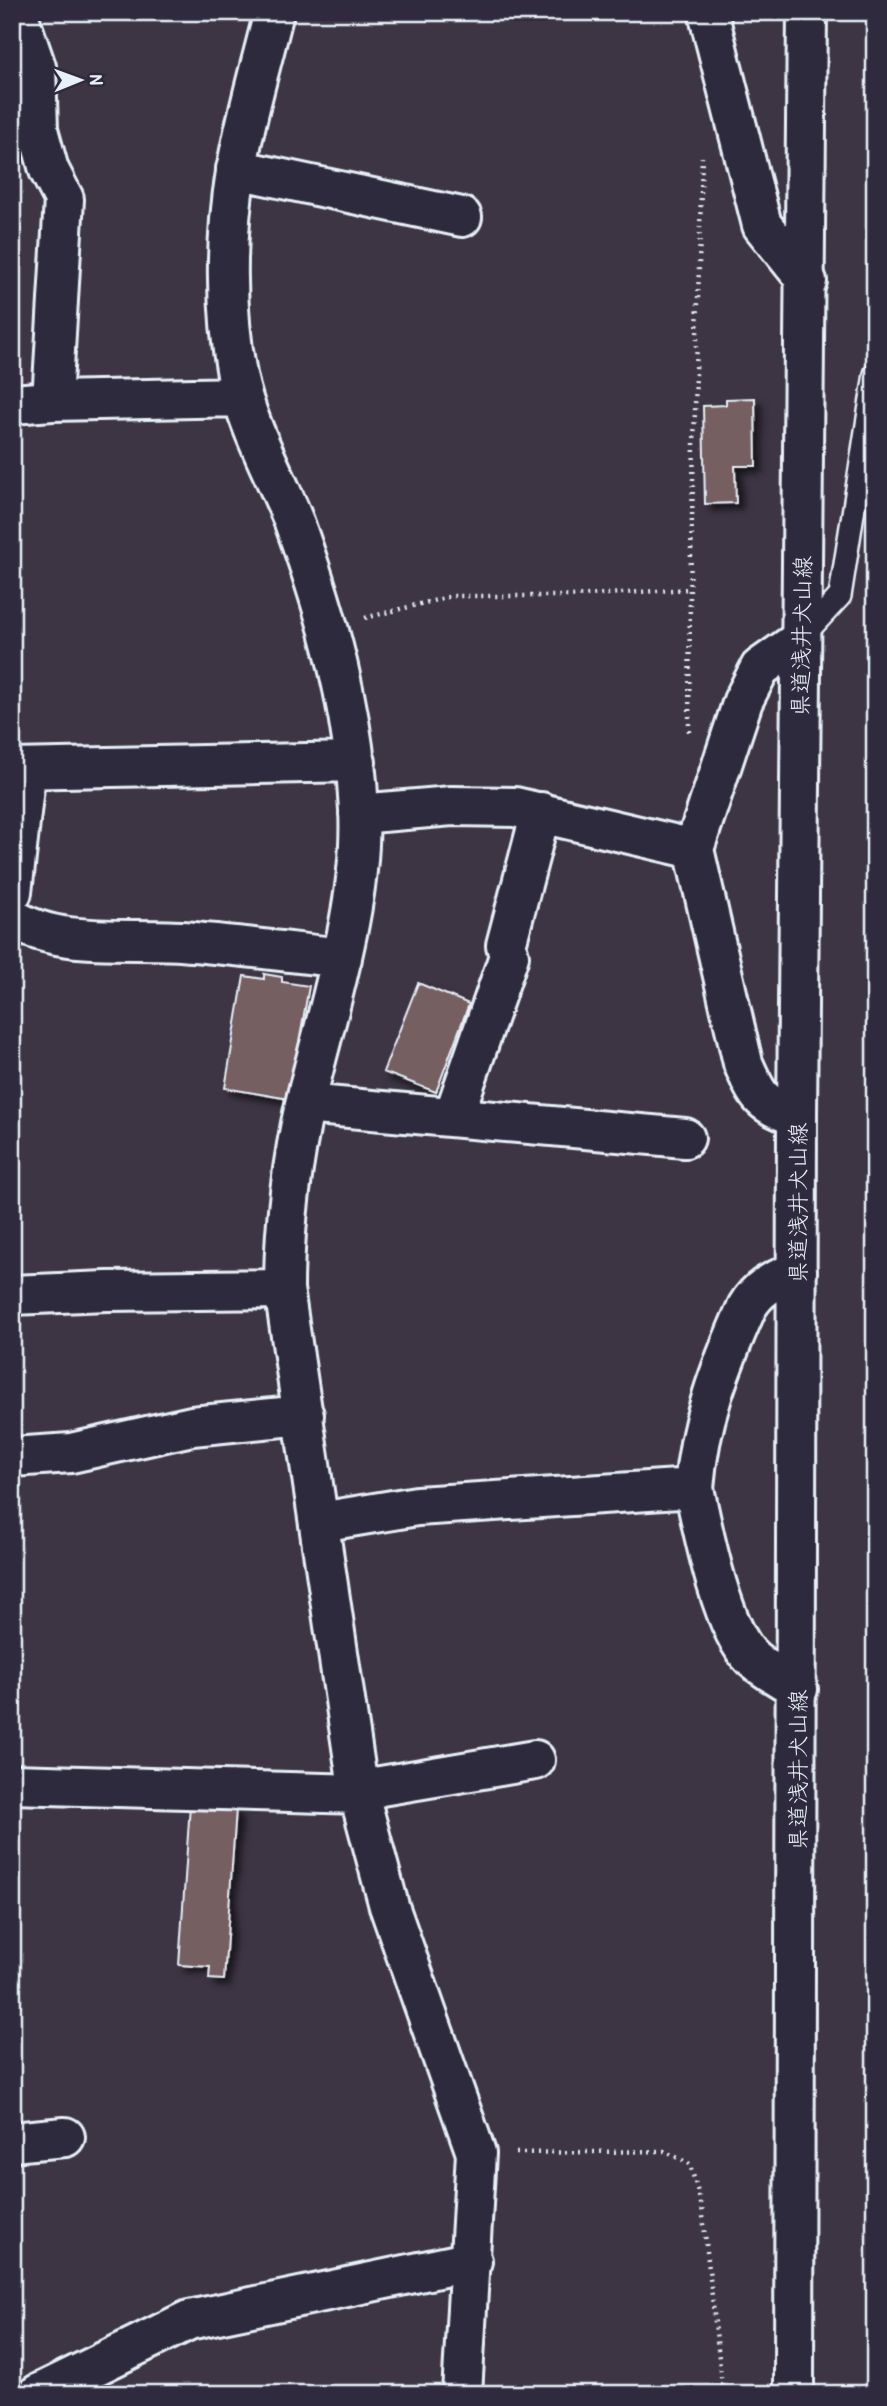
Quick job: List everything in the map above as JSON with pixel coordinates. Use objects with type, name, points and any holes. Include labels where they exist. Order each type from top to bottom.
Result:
[{"type":"street","points":[[17,12],[36,67],[24,108],[38,130],[49,170],[64,199],[52,401]]},
{"type":"street","points":[[274,12],[236,169],[230,214],[230,331],[242,397],[293,522],[329,624],[355,743],[359,814],[358,848],[342,958],[305,1104],[284,1230],[284,1289],[359,1794],[389,1906],[476,2154],[472,2261],[462,2394]]},
{"type":"street","points":[[708,12],[762,225],[807,281]]},
{"type":"street","name":"県道浅井犬山線","points":[[794,2394],[797,1117],[807,281],[807,12]]},
{"type":"street","points":[[236,169],[462,217]]},
{"type":"street","points":[[12,404],[242,397]]},
{"type":"street","points":[[797,1117],[765,1104],[743,1063],[694,849],[743,701],[760,668],[801,639]]},
{"type":"street","points":[[12,892],[19,769],[356,762]]},
{"type":"street","points":[[359,814],[452,806],[515,807],[694,849]]},
{"type":"street","points":[[454,1115],[509,956],[506,945],[541,811]]},
{"type":"street","points":[[12,918],[32,930],[108,940],[179,941],[342,958]]},
{"type":"street","points":[[305,1104],[454,1115],[685,1138]]},
{"type":"street","points":[[797,1271],[766,1284],[756,1292],[747,1307],[706,1413],[697,1446],[694,1488],[706,1543],[738,1639],[752,1658],[797,1689]]},
{"type":"street","points":[[12,1295],[284,1289]]},
{"type":"street","points":[[12,1457],[71,1453],[192,1426],[304,1415]]},
{"type":"street","points":[[320,1522],[417,1506],[694,1488]]},
{"type":"street","points":[[12,1784],[359,1794],[381,1786],[535,1760]]},
{"type":"street","points":[[12,2142],[65,2137]]},
{"type":"street","points":[[38,2394],[189,2320],[472,2261]]},
{"type":"lane","points":[[801,639],[841,596],[875,374]]},
{"type":"path","points":[[689,742],[690,589],[702,150]]},
{"type":"path","points":[[329,624],[385,614],[452,596],[572,596],[690,589]]},
{"type":"path","points":[[476,2154],[664,2151],[690,2164],[702,2207],[723,2394]]},
{"type":"path","points":[[868,2394],[875,2370]]},
{"type":"building","points":[[755,398],[756,466],[735,466],[736,503],[705,504],[703,406],[726,405],[726,399]]},
{"type":"building","points":[[264,974],[282,977],[282,982],[309,986],[289,1099],[225,1088],[244,976],[264,979]]},
{"type":"building","points":[[418,983],[469,1004],[436,1092],[383,1072]]},
{"type":"building","points":[[190,1805],[236,1809],[224,1980],[209,1979],[210,1967],[179,1965]]}]
